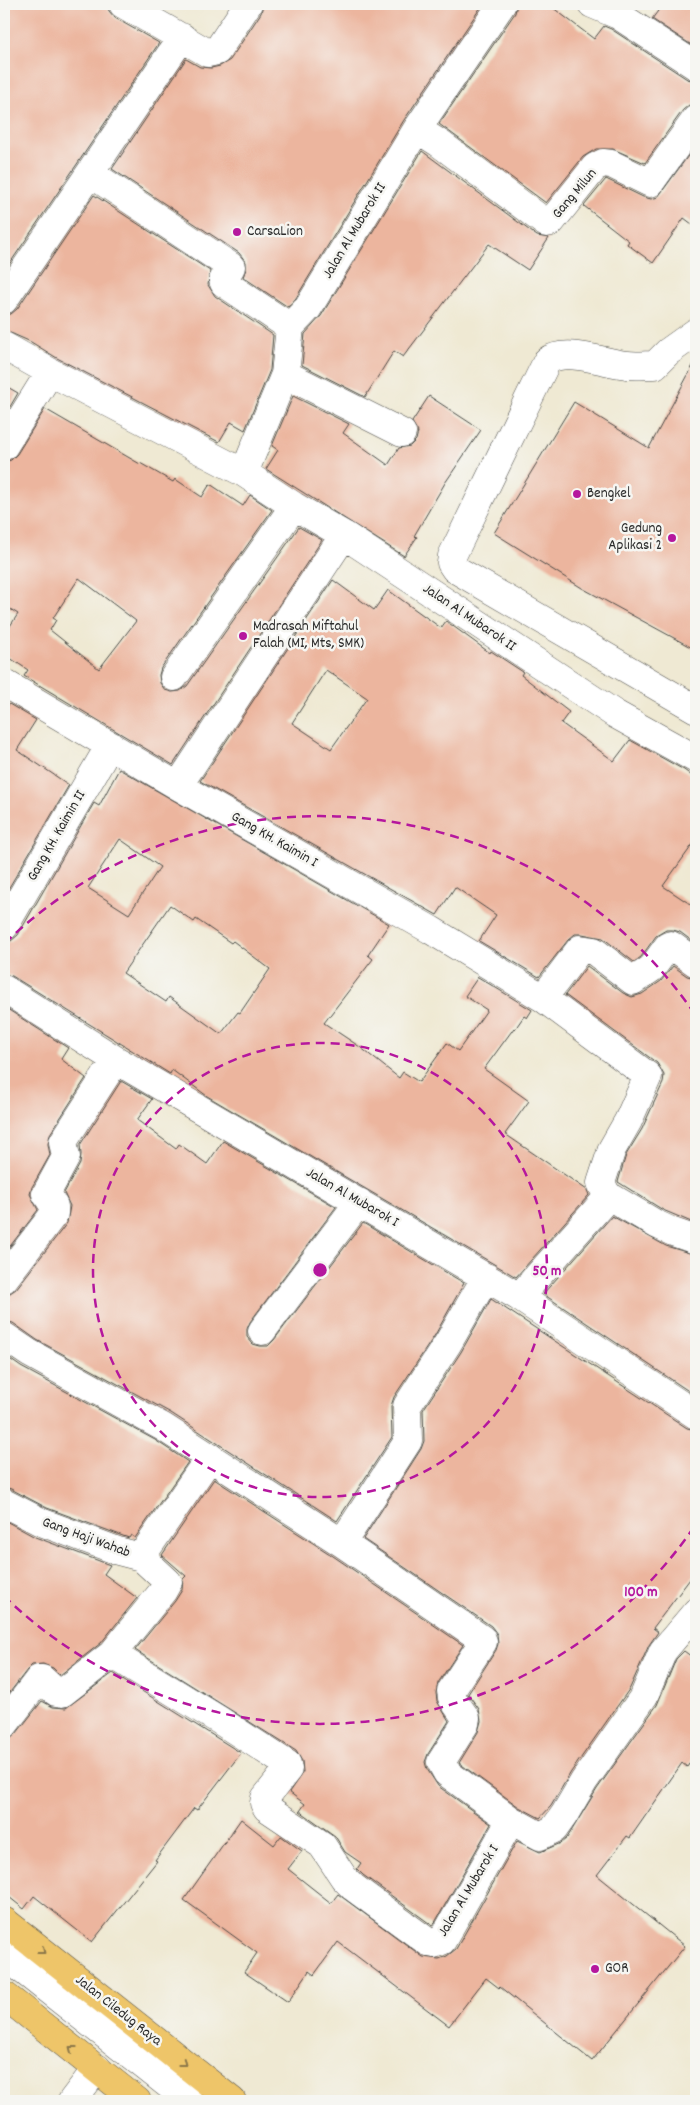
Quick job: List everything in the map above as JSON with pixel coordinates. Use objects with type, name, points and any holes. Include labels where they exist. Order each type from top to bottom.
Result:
[{"type":"main road","name":"Jalan Ciledug Raya","points":[[4,1921],[232,2101]]},
{"type":"main road","points":[[4,1995],[137,2101]]},
{"type":"street","points":[[123,4],[208,54],[217,51],[248,4]]},
{"type":"street","name":"Jalan Al Mubarok II","points":[[290,327],[308,308],[417,129],[502,4]]},
{"type":"street","points":[[592,4],[621,9],[696,66]]},
{"type":"street","points":[[4,300],[182,37]]},
{"type":"street","name":"Gang Milun","points":[[417,129],[439,143],[546,223],[551,222],[594,167],[603,163],[611,164],[650,183],[696,119]]},
{"type":"street","points":[[90,174],[230,266],[223,280],[224,283],[290,327],[284,374],[244,473]]},
{"type":"street","points":[[696,332],[668,352],[655,365],[629,365],[565,355],[554,356],[547,361],[452,556],[451,563],[455,570],[696,709]]},
{"type":"street","name":"Jalan Al Mubarok II","points":[[4,346],[244,473],[294,506],[344,535],[614,714],[696,759]]},
{"type":"street","points":[[4,446],[50,372]]},
{"type":"street","points":[[284,374],[402,433]]},
{"type":"street","points":[[174,677],[294,506]]},
{"type":"street","points":[[178,786],[344,535]]},
{"type":"street","name":"Gang KH. Kaimin I","points":[[4,683],[110,744],[178,786],[432,930],[543,998],[648,1076],[628,1121],[612,1149],[601,1183],[609,1196]]},
{"type":"street","name":"Gang KH. Kaimin II","points":[[4,927],[110,744]]},
{"type":"street","points":[[543,998],[580,949],[594,951],[633,980],[652,968],[668,946],[671,945],[696,963]]},
{"type":"street","name":"Jalan Al Mubarok I","points":[[4,989],[116,1060],[519,1297],[696,1415]]},
{"type":"street","points":[[4,1279],[54,1214],[54,1206],[46,1194],[66,1157],[63,1142],[116,1060]]},
{"type":"street","points":[[519,1297],[609,1196],[656,1224],[696,1240]]},
{"type":"street","points":[[262,1331],[359,1202]]},
{"type":"street","points":[[342,1544],[408,1441],[407,1406],[448,1343],[486,1277]]},
{"type":"street","points":[[4,1336],[29,1353],[163,1427],[342,1544],[483,1640],[451,1691],[452,1698],[466,1718],[465,1724],[441,1762],[447,1773],[511,1820],[540,1836],[554,1829],[584,1781],[644,1696],[662,1651],[696,1612]]},
{"type":"street","name":"Gang Haji Wahab","points":[[4,1503],[40,1522],[118,1551],[141,1557],[210,1457]]},
{"type":"street","points":[[4,1725],[39,1679],[42,1678],[56,1692],[62,1693],[112,1654],[163,1591],[168,1582],[141,1557]]},
{"type":"street","name":"Jalan Al Mubarok I","points":[[112,1654],[228,1725],[287,1764],[288,1768],[265,1798],[264,1803],[267,1808],[322,1845],[344,1878],[428,1942],[434,1944],[442,1941],[511,1820]]},
{"type":"street","points":[[4,1955],[189,2101]]},
{"type":"street","points":[[72,2101],[97,2068]]},
{"type":"building","points":[[4,4],[107,4],[109,11],[115,18],[159,43],[4,272]]},
{"type":"building","points":[[263,4],[483,4],[404,120],[296,298],[288,307],[243,277],[246,262],[239,253],[112,169],[186,59],[200,67],[211,68],[220,66],[230,60],[261,13]]},
{"type":"building","points":[[517,4],[548,4],[594,39],[604,26],[611,29],[687,79],[696,81],[696,104],[689,105],[683,110],[645,163],[613,149],[596,149],[583,157],[546,203],[439,124],[515,13]]},
{"type":"building","points":[[663,4],[696,4],[696,48],[652,19]]},
{"type":"building","points":[[696,145],[696,227],[684,218],[653,263],[627,244],[629,241],[584,206],[606,179],[643,197],[651,199],[658,197]]},
{"type":"building","points":[[422,151],[537,236],[549,238],[528,270],[489,244],[403,357],[394,351],[365,397],[302,365],[305,334],[321,316]]},
{"type":"building","points":[[94,195],[210,271],[208,285],[215,296],[273,335],[270,370],[245,430],[231,422],[219,442],[57,358],[31,342],[4,330],[4,315],[11,314],[17,309]]},
{"type":"building","points":[[696,360],[696,650],[582,588],[494,533],[574,402],[649,448]]},
{"type":"building","points":[[4,385],[18,393],[4,417]]},
{"type":"building","points":[[293,396],[349,424],[343,433],[388,465],[399,448],[410,446],[416,440],[418,432],[412,422],[429,396],[481,430],[445,483],[414,536],[417,537],[404,556],[266,469],[278,450],[272,446]]},
{"type":"building","points":[[45,409],[173,482],[175,479],[202,497],[210,484],[243,506],[250,495],[272,510],[161,668],[159,675],[160,683],[165,690],[172,692],[180,691],[187,686],[299,527],[322,540],[173,765],[24,676],[28,670],[4,654],[4,635],[18,614],[4,605],[4,462],[11,460],[17,454]],"holes":[[[79,578],[136,621],[99,669],[50,630],[56,620],[53,618]]]},
{"type":"building","points":[[333,580],[374,610],[388,590],[441,628],[446,621],[490,653],[491,651],[523,672],[521,675],[569,712],[561,723],[614,761],[630,740],[684,770],[696,779],[696,840],[663,886],[696,908],[696,944],[680,932],[666,930],[656,936],[641,957],[634,962],[603,938],[575,934],[568,940],[539,977],[479,941],[496,915],[455,887],[437,915],[200,781]],"holes":[[[326,670],[367,698],[331,749],[292,723]]]},
{"type":"building","points":[[9,704],[36,720],[17,750],[69,785],[4,896],[4,711]]},
{"type":"building","points":[[119,769],[389,924],[368,955],[373,959],[324,1023],[360,1047],[399,1078],[403,1072],[419,1082],[447,1043],[458,1051],[487,1010],[465,996],[478,977],[532,1010],[527,1018],[524,1016],[514,1028],[484,1069],[529,1101],[505,1134],[587,1190],[589,1195],[516,1277],[207,1096],[172,1070],[170,1074],[12,976],[4,974],[4,943],[11,941],[18,935],[94,803],[99,806]],"holes":[[[120,839],[160,867],[129,914],[88,888]],[[170,905],[194,922],[196,919],[231,943],[233,941],[270,969],[240,1013],[238,1012],[221,1034],[169,997],[166,1002],[123,973]]]},
{"type":"building","points":[[587,966],[623,993],[632,997],[642,994],[661,981],[673,966],[687,976],[696,978],[696,1224],[663,1210],[618,1182],[626,1155],[642,1129],[663,1083],[664,1075],[657,1063],[565,995]]},
{"type":"building","points":[[4,1007],[68,1048],[61,1059],[86,1078],[50,1134],[48,1144],[50,1155],[30,1194],[38,1210],[4,1254]]},
{"type":"building","points":[[121,1081],[152,1099],[137,1120],[176,1149],[179,1144],[207,1164],[223,1141],[336,1207],[250,1322],[247,1329],[247,1337],[253,1344],[268,1346],[274,1340],[363,1223],[464,1283],[435,1335],[394,1397],[391,1406],[392,1437],[337,1521],[171,1413],[37,1340],[13,1323],[4,1321],[4,1294],[16,1289],[67,1223],[70,1206],[64,1193],[80,1164],[80,1145]]},
{"type":"building","points":[[612,1216],[666,1246],[696,1255],[696,1396],[543,1294]]},
{"type":"building","points":[[491,1299],[687,1428],[696,1430],[696,1571],[653,1628],[658,1632],[649,1645],[630,1688],[571,1772],[551,1806],[540,1818],[519,1807],[459,1763],[478,1732],[481,1721],[479,1709],[468,1694],[496,1650],[498,1644],[497,1634],[491,1626],[363,1539],[421,1449],[424,1441],[423,1410],[461,1352]]},
{"type":"building","points":[[4,1355],[21,1367],[155,1440],[188,1462],[135,1538],[131,1535],[129,1538],[123,1536],[47,1508],[4,1487]]},
{"type":"building","points":[[214,1479],[333,1556],[463,1645],[438,1683],[437,1701],[449,1721],[425,1762],[427,1769],[438,1786],[491,1824],[433,1926],[363,1875],[357,1869],[361,1863],[345,1852],[335,1836],[300,1811],[305,1804],[289,1792],[303,1772],[302,1761],[296,1751],[135,1650],[182,1590],[183,1579],[186,1576],[162,1555]]},
{"type":"building","points":[[4,1520],[35,1537],[110,1565],[104,1574],[137,1598],[101,1643],[60,1675],[53,1668],[43,1664],[32,1665],[4,1700]]},
{"type":"building","points":[[684,1651],[696,1660],[696,1754],[687,1767],[682,1763],[630,1838],[627,1836],[597,1875],[685,1946],[592,2061],[500,1987],[486,1978],[449,2026],[338,1942],[314,1975],[309,1971],[288,2002],[244,1972],[257,1953],[184,1900],[241,1819],[274,1845],[281,1836],[302,1851],[288,1869],[331,1903],[338,1894],[423,1957],[439,1959],[447,1956],[456,1949],[517,1841],[540,1852],[561,1843],[567,1838],[597,1789],[657,1705],[676,1659]]},
{"type":"building","points":[[113,1673],[241,1753],[197,1810],[194,1808],[155,1860],[157,1861],[92,1942],[34,1896],[24,1909],[4,1893],[4,1740],[10,1739],[16,1734],[42,1701],[53,1707],[66,1708]]},
{"type":"place","name":"CarsaLion","points":[[237,232]]},
{"type":"place","name":"Bengkel","points":[[577,494]]},
{"type":"place","name":"Gedung Aplikasi 2","points":[[672,538]]},
{"type":"place","name":"Madrasah Miftahul Falah (MI, Mts, SMK)","points":[[243,636]]},
{"type":"place","name":"GOR","points":[[595,1969]]}]
